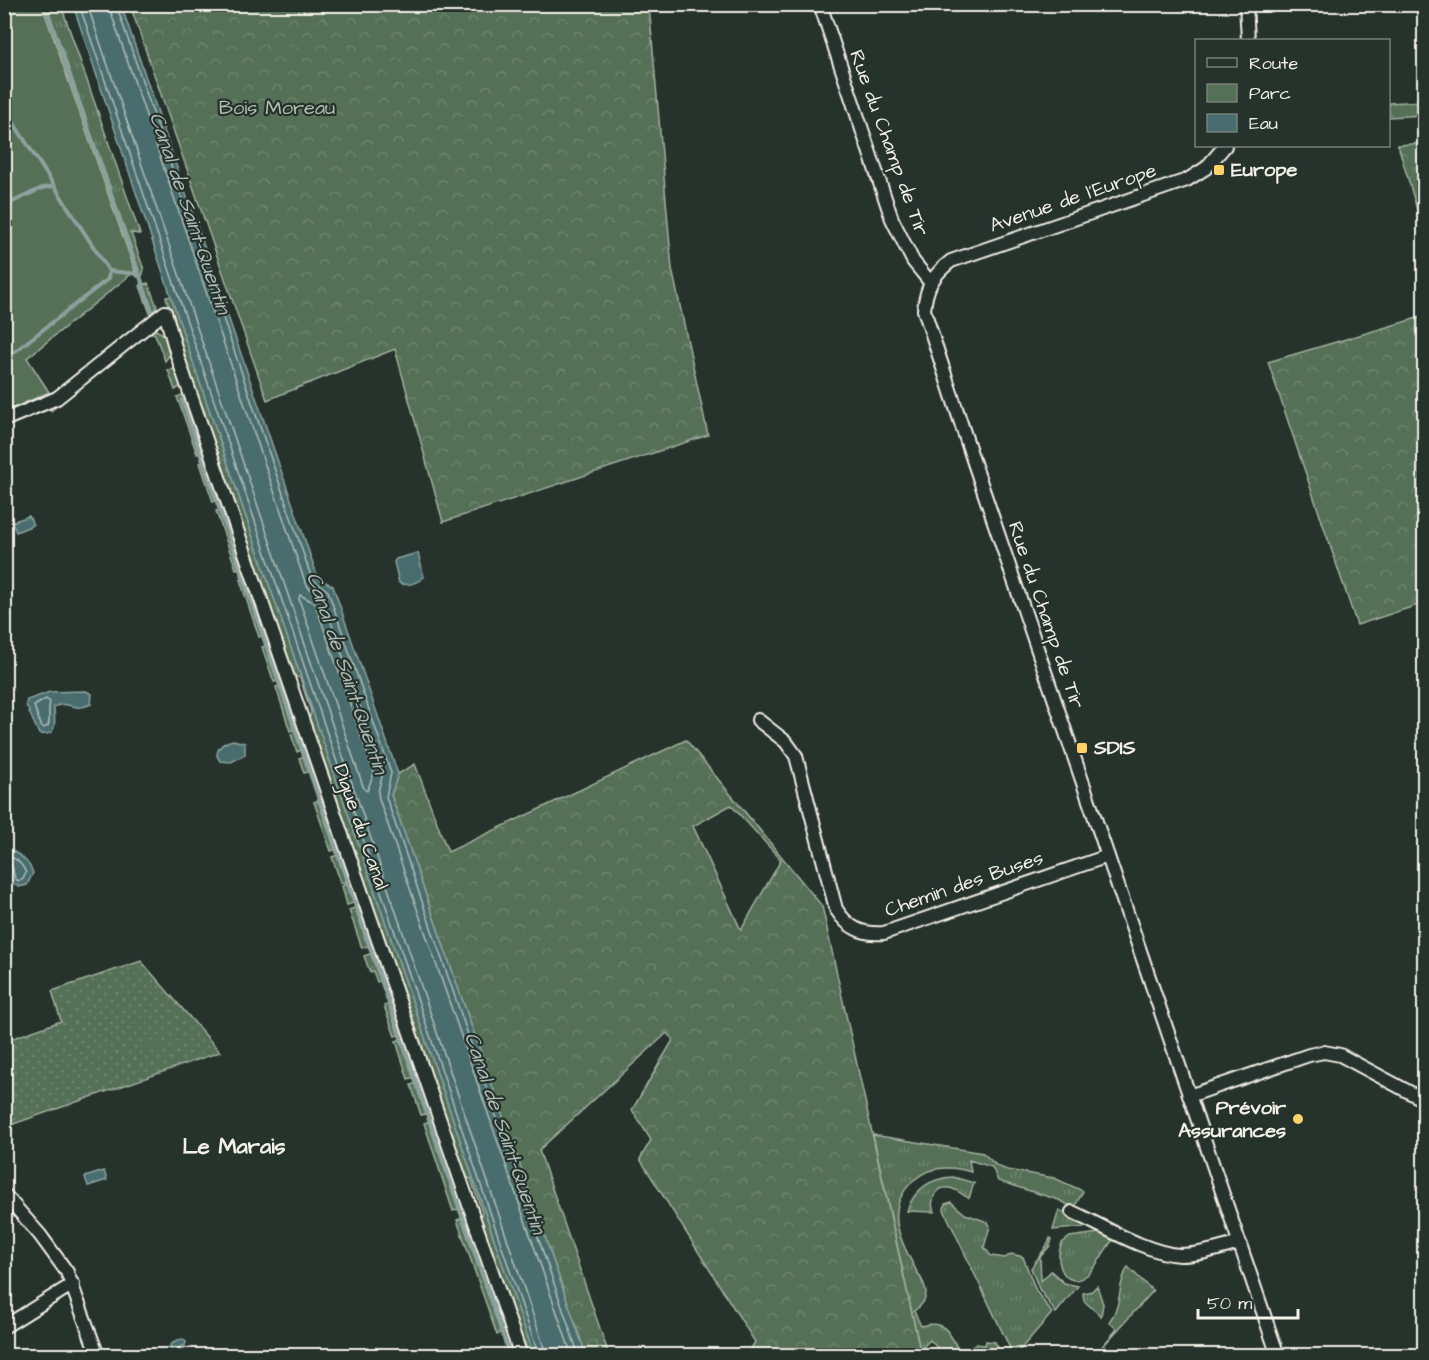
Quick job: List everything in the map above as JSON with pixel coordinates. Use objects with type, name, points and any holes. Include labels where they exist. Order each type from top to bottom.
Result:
[{"type":"street","name":"Rue du Champ de Tir","points":[[820,4],[892,219],[913,261],[930,282],[926,295],[925,316],[1278,1356]]},
{"type":"street","points":[[1246,4],[1248,39]]},
{"type":"street","name":"Avenue de l'Europe","points":[[930,282],[941,269],[956,258],[1187,180],[1206,168],[1224,147]]},
{"type":"street","name":"Digue du Canal","points":[[4,420],[57,398],[165,312],[178,358],[521,1356]]},
{"type":"street","name":"Chemin des Buses","points":[[758,720],[786,742],[796,756],[836,909],[848,925],[856,930],[874,934],[884,933],[1108,856]]},
{"type":"street","points":[[1190,1096],[1309,1055],[1324,1052],[1340,1055],[1425,1100]]},
{"type":"street","points":[[4,1194],[52,1250],[67,1272],[98,1356]]},
{"type":"street","points":[[1072,1212],[1170,1254],[1186,1254],[1240,1243]]},
{"type":"street","points":[[4,1327],[73,1284]]},
{"type":"green space","points":[[4,5],[42,5],[135,271],[27,358],[49,392],[9,410],[4,395]]},
{"type":"green space","points":[[42,5],[61,5],[140,234],[131,233],[144,270],[142,276],[137,277]]},
{"type":"green space","name":"Bois Moreau","points":[[130,5],[649,5],[672,269],[708,435],[443,522],[395,349],[267,400]]},
{"type":"green space","points":[[1424,101],[1424,115],[1390,117],[1390,103]]},
{"type":"green space","points":[[1424,143],[1424,233],[1398,145]]},
{"type":"green space","points":[[148,283],[157,307],[151,316],[140,286]]},
{"type":"green space","points":[[172,296],[534,1355],[527,1355],[480,1217],[482,1212],[471,1179],[466,1177],[309,719],[311,712],[300,678],[294,676],[173,323],[166,297]]},
{"type":"green space","points":[[1424,316],[1424,603],[1357,625],[1268,362]]},
{"type":"green space","points":[[151,330],[163,334],[167,341],[171,353],[165,361],[155,334],[150,332],[51,411],[49,408]]},
{"type":"green space","points":[[176,369],[183,385],[175,390],[168,370]]},
{"type":"green space","points":[[185,394],[204,451],[197,454],[177,397]]},
{"type":"green space","points":[[208,461],[221,498],[213,502],[200,463]]},
{"type":"green space","points":[[225,509],[243,567],[236,569],[216,511]]},
{"type":"green space","points":[[248,578],[270,633],[259,637],[240,580]]},
{"type":"green space","points":[[273,643],[283,679],[274,682],[262,647]]},
{"type":"green space","points":[[285,684],[302,727],[290,731],[276,687]]},
{"type":"green space","points":[[304,730],[308,747],[297,752],[291,734]]},
{"type":"green space","points":[[686,740],[822,906],[920,1350],[916,1355],[747,1355],[755,1342],[640,1159],[651,1140],[632,1110],[673,1040],[667,1033],[539,1150],[609,1355],[586,1355],[391,795],[398,774],[415,764],[448,852]],"holes":[[[731,805],[781,860],[741,930],[693,826]]]},
{"type":"green space","points":[[309,755],[317,769],[304,773],[299,758]]},
{"type":"green space","points":[[325,798],[340,848],[331,851],[314,802]]},
{"type":"green space","points":[[344,853],[355,879],[341,883],[332,857]]},
{"type":"green space","points":[[356,881],[359,901],[347,905],[342,886]]},
{"type":"green space","points":[[361,906],[376,943],[362,948],[349,910]]},
{"type":"green space","points":[[379,951],[388,977],[377,982],[364,956]]},
{"type":"green space","points":[[141,961],[220,1052],[5,1127],[5,1041],[61,1021],[52,991]]},
{"type":"green space","points":[[396,1002],[406,1032],[395,1036],[384,1006]]},
{"type":"green space","points":[[408,1037],[420,1073],[408,1079],[396,1041]]},
{"type":"green space","points":[[423,1083],[432,1108],[429,1113],[421,1115],[411,1085]]},
{"type":"green space","points":[[436,1122],[464,1207],[453,1211],[424,1123]]},
{"type":"green space","points":[[873,1135],[983,1153],[997,1166],[1007,1170],[1054,1178],[1083,1191],[1074,1208],[1059,1200],[998,1181],[992,1167],[969,1160],[971,1172],[949,1168],[934,1169],[914,1180],[904,1191],[899,1202],[898,1225],[905,1249],[926,1290],[924,1301],[914,1311],[921,1326],[937,1325],[947,1331],[961,1355],[944,1355],[930,1340],[920,1350]]},
{"type":"green space","points":[[953,1177],[974,1183],[969,1198],[953,1189],[943,1188],[934,1198],[934,1212],[907,1211],[914,1197],[924,1186]]},
{"type":"green space","points":[[951,1202],[965,1214],[988,1222],[990,1226],[984,1247],[991,1256],[1005,1258],[1011,1254],[1023,1257],[1036,1291],[1052,1313],[1018,1352],[1010,1348],[944,1210],[945,1204]]},
{"type":"green space","points":[[1059,1210],[1071,1216],[1070,1220],[1088,1227],[1053,1230]]},
{"type":"green space","points":[[465,1217],[469,1219],[508,1327],[497,1335],[457,1220]]},
{"type":"green space","points":[[1099,1233],[1113,1240],[1094,1267],[1087,1275],[1079,1279],[1073,1280],[1067,1277],[1060,1266],[1062,1243],[1070,1237]]},
{"type":"green space","points":[[1050,1238],[1052,1239],[1050,1246],[1040,1257],[1041,1281],[1051,1271],[1064,1283],[1078,1286],[1056,1313],[1039,1289],[1031,1268]]},
{"type":"green space","points":[[1128,1267],[1153,1291],[1095,1355],[1117,1329],[1109,1322],[1117,1308],[1122,1281]]},
{"type":"green space","points":[[1097,1286],[1103,1304],[1101,1316],[1084,1301],[1083,1293],[1092,1291]]},
{"type":"green space","points":[[986,1341],[995,1342],[1002,1355],[973,1355],[973,1346],[985,1345]]},
{"type":"water","name":"Canal de Saint-Quentin","points":[[73,5],[121,5],[318,578],[333,586],[398,774],[391,795],[586,1355],[534,1355],[199,380]]},
{"type":"water","points":[[29,516],[33,525],[16,532],[12,522]]},
{"type":"water","points":[[418,553],[424,577],[413,584],[399,583],[394,562],[396,559]]},
{"type":"water","points":[[86,691],[92,694],[91,704],[80,707],[63,704],[54,707],[53,730],[50,733],[39,734],[26,705],[27,700],[50,692]]},
{"type":"water","points":[[233,740],[245,743],[245,755],[231,762],[220,761],[217,756],[218,750],[224,743]]},
{"type":"water","points":[[9,849],[24,859],[33,873],[27,885],[19,887],[8,880],[4,851]]},
{"type":"water","points":[[104,1171],[107,1180],[88,1186],[85,1177]]},
{"type":"water","points":[[183,1339],[186,1342],[185,1346],[181,1346],[176,1352],[171,1351],[170,1345]]},
{"type":"waterway","points":[[45,4],[152,311]]},
{"type":"waterway","points":[[4,108],[109,271],[138,274]]},
{"type":"waterway","points":[[4,206],[42,188],[55,186]]},
{"type":"waterway","points":[[4,360],[108,279],[109,271]]},
{"type":"waterway","points":[[182,400],[510,1356]]},
{"type":"place","name":"Europe","points":[[1219,170]]},
{"type":"place","name":"SDIS","points":[[1082,748]]},
{"type":"place","name":"Prévoir Assurances","points":[[1298,1119]]},
{"type":"district","name":"Le Marais","points":[[234,1146]]}]
